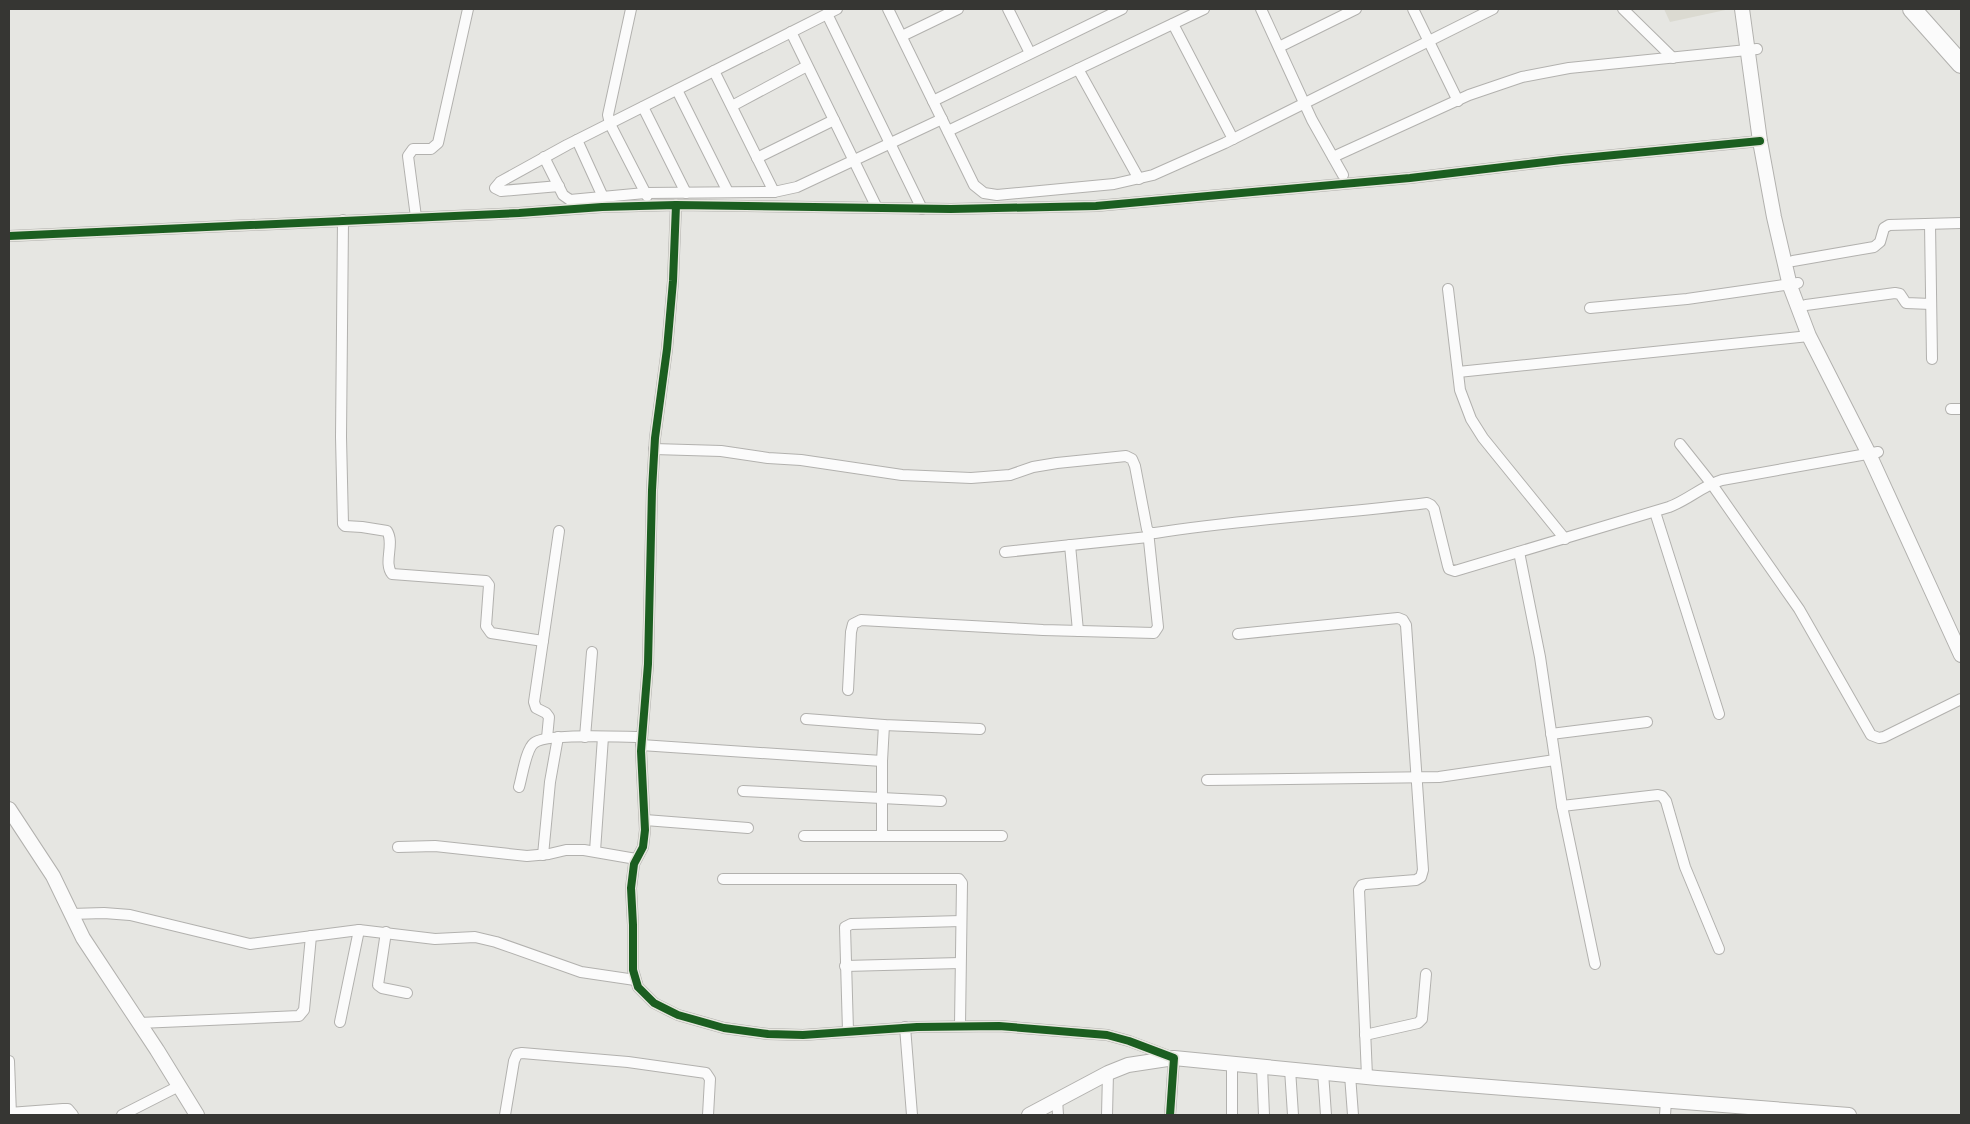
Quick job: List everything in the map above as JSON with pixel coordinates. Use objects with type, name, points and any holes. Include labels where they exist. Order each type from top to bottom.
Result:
[{"type":"highway","points":[[1912,9],[1961,64]]},
{"type":"street","points":[[416,217],[408,156],[413,149],[431,149],[438,143],[468,9]]},
{"type":"street","points":[[631,9],[608,114],[610,124],[652,206]]},
{"type":"street","points":[[888,9],[974,185],[989,195],[1114,184],[1139,179],[1180,164],[1493,9]]},
{"type":"street","points":[[902,36],[958,9]]},
{"type":"street","points":[[1008,9],[1030,54]]},
{"type":"street","points":[[933,101],[1122,9]]},
{"type":"street","points":[[948,131],[1204,9]]},
{"type":"street","points":[[1261,9],[1304,103],[1343,175]]},
{"type":"street","points":[[1279,47],[1356,9]]},
{"type":"street","points":[[1413,9],[1458,100]]},
{"type":"street","points":[[1623,9],[1672,58]]},
{"type":"street","points":[[1742,9],[1752,49],[1793,261],[1794,284],[1806,305],[1873,453],[1961,655]]},
{"type":"street","points":[[1751,9],[1752,49],[1760,141],[1774,217],[1809,336],[1873,453],[1961,633]]},
{"type":"street","points":[[559,186],[500,191],[496,188],[500,182],[544,157],[832,11],[922,209]]},
{"type":"street","points":[[1173,24],[1233,139]]},
{"type":"street","points":[[791,32],[877,208]]},
{"type":"street","points":[[1333,158],[1458,100],[1506,82],[1547,72],[1752,49]]},
{"type":"street","points":[[732,106],[807,66]]},
{"type":"street","points":[[1078,69],[1139,179]]},
{"type":"street","points":[[714,71],[774,192]]},
{"type":"street","points":[[677,90],[728,192]]},
{"type":"street","points":[[643,107],[686,193]]},
{"type":"street","points":[[544,157],[563,195],[568,199],[645,193],[774,192],[797,187],[942,119]]},
{"type":"street","points":[[757,158],[834,120]]},
{"type":"street","points":[[577,140],[603,196]]},
{"type":"street","points":[[9,236],[676,205],[922,209],[1056,208],[1115,205],[1410,178],[1562,160],[1760,141]]},
{"type":"street","points":[[676,205],[673,281],[654,449],[648,664],[641,741],[645,820],[643,846],[632,872],[631,888],[633,970],[635,980],[642,993],[654,1003],[678,1015],[724,1028],[803,1035],[960,1025],[999,1026],[1106,1036],[1129,1040],[1174,1058]]},
{"type":"street","points":[[343,220],[341,437],[343,524],[345,526],[368,527],[388,533],[389,568],[392,574],[486,581],[488,585],[486,626],[488,630],[491,633],[543,641]]},
{"type":"street","points":[[1793,261],[1874,247],[1880,242],[1884,228],[1889,225],[1961,223]]},
{"type":"street","points":[[1930,224],[1932,359]]},
{"type":"street","points":[[1590,308],[1687,299],[1794,284]]},
{"type":"street","points":[[1448,289],[1463,400],[1476,428],[1565,539]]},
{"type":"street","points":[[1806,305],[1895,293],[1900,294],[1906,303],[1931,304]]},
{"type":"street","points":[[1458,372],[1809,336]]},
{"type":"street","points":[[1680,444],[1711,483],[1809,624],[1871,735],[1879,738],[1884,737],[1961,700]]},
{"type":"street","points":[[654,449],[721,451],[768,458],[801,460],[902,475],[963,478],[1005,475],[1032,467],[1126,456],[1132,459],[1148,534],[1158,627],[1156,630],[1150,634],[861,620],[853,624],[851,632],[848,690]]},
{"type":"street","points":[[1006,552],[1070,546],[1250,520],[1352,512],[1427,503],[1434,509],[1448,566],[1452,570],[1458,570],[1679,504],[1711,483],[1873,453]]},
{"type":"street","points":[[1655,512],[1719,714]]},
{"type":"street","points":[[547,738],[549,717],[546,713],[536,708],[534,702],[559,531]]},
{"type":"street","points":[[1070,546],[1078,631]]},
{"type":"street","points":[[1519,552],[1538,640],[1562,806],[1595,964]]},
{"type":"street","points":[[1238,634],[1398,618],[1403,620],[1406,625],[1423,870],[1421,877],[1416,880],[1366,884],[1362,885],[1359,890],[1367,1076]]},
{"type":"street","points":[[585,737],[592,652]]},
{"type":"street","points":[[806,719],[884,725],[980,729]]},
{"type":"street","points":[[1551,734],[1647,722]]},
{"type":"street","points":[[882,836],[881,798],[884,725]]},
{"type":"street","points":[[520,787],[531,747],[536,741],[558,737],[602,737],[882,761]]},
{"type":"street","points":[[543,855],[550,782],[558,737]]},
{"type":"street","points":[[595,851],[602,737]]},
{"type":"street","points":[[1207,780],[1416,778],[1456,775],[1555,760]]},
{"type":"street","points":[[743,791],[941,802]]},
{"type":"street","points":[[1562,806],[1662,796],[1666,801],[1690,882],[1719,948]]},
{"type":"street","points":[[9,809],[53,876],[96,959],[197,1115]]},
{"type":"street","points":[[645,820],[748,828]]},
{"type":"street","points":[[804,836],[1002,836]]},
{"type":"street","points":[[398,847],[435,846],[490,853],[543,855],[571,850],[595,851],[636,860]]},
{"type":"street","points":[[723,879],[958,878],[962,883],[960,1025]]},
{"type":"street","points":[[71,914],[104,913],[130,915],[250,944],[359,930],[435,939],[463,937],[486,939],[581,972],[635,980]]},
{"type":"street","points":[[848,1031],[844,929],[848,925],[961,921]]},
{"type":"street","points":[[340,1022],[359,930]]},
{"type":"street","points":[[386,932],[378,985],[382,988],[407,993]]},
{"type":"street","points":[[139,1023],[299,1016],[304,1010],[311,936]]},
{"type":"street","points":[[845,966],[960,963]]},
{"type":"street","points":[[1365,1035],[1418,1023],[1422,1019],[1426,974]]},
{"type":"street","points":[[905,1028],[912,1115]]},
{"type":"street","points":[[505,1115],[514,1061],[517,1054],[522,1053],[628,1062],[706,1073],[710,1079],[708,1115]]},
{"type":"street","points":[[1170,1115],[1174,1058]]},
{"type":"street","points":[[1029,1115],[1108,1073],[1144,1062],[1174,1058],[1350,1075],[1843,1115]]},
{"type":"street","points":[[9,1061],[11,1113],[68,1109],[73,1115]]},
{"type":"street","points":[[1232,1063],[1232,1115]]},
{"type":"street","points":[[1262,1067],[1264,1115]]},
{"type":"street","points":[[1290,1069],[1293,1115]]},
{"type":"street","points":[[1323,1072],[1326,1115]]},
{"type":"street","points":[[1107,1115],[1108,1073]]},
{"type":"street","points":[[1350,1075],[1353,1115]]},
{"type":"street","points":[[122,1115],[180,1086]]},
{"type":"street","points":[[1057,1099],[1058,1115]]},
{"type":"street","points":[[1665,1115],[1666,1100]]},
{"type":"shaded area","points":[[1664,9],[1730,9],[1670,22]]},
{"type":"cycle path","points":[[9,236],[519,213],[602,207],[676,205],[951,209],[1096,206],[1410,178],[1562,160],[1760,141]]},
{"type":"cycle path","points":[[676,205],[673,281],[667,349],[655,438],[652,490],[648,664],[641,751],[645,830],[643,847],[634,864],[631,888],[633,970],[638,987],[654,1003],[678,1015],[724,1028],[768,1034],[803,1035],[917,1027],[999,1026],[1107,1035],[1174,1058],[1170,1115]]}]
